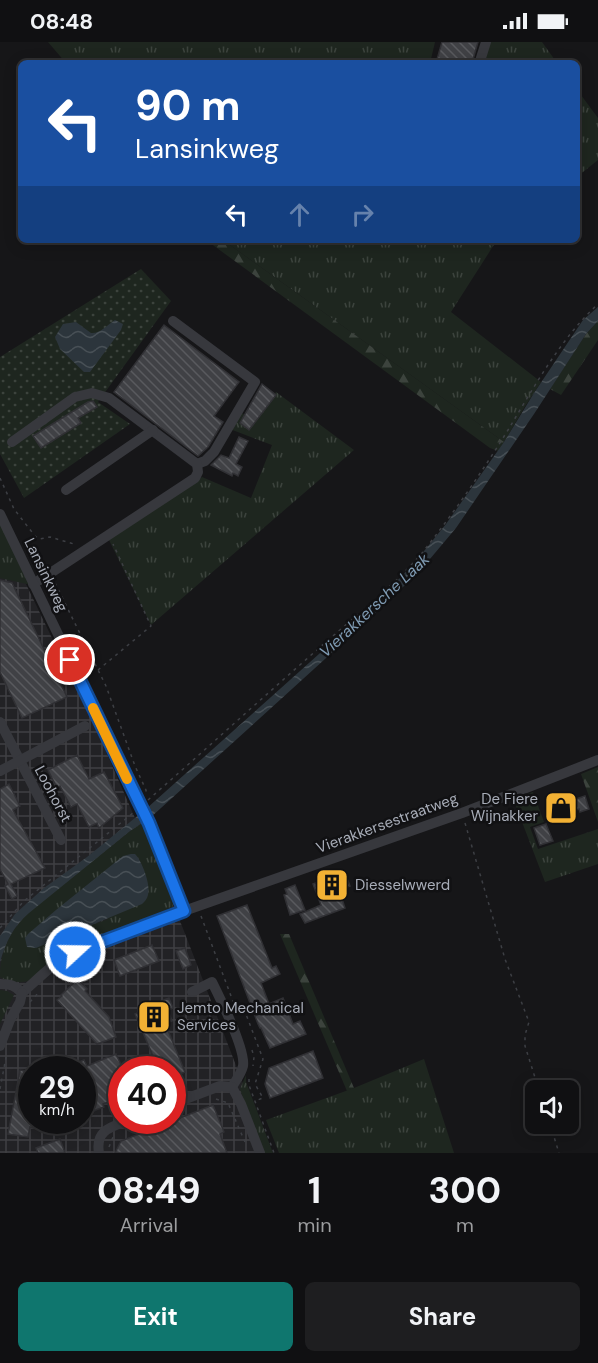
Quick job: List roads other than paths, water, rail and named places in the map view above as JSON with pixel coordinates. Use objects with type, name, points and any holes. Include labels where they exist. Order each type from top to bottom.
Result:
[{"type":"street","points":[[480,60],[486,42]]},
{"type":"street","points":[[173,321],[255,382],[214,452],[205,461],[197,464]]},
{"type":"street","points":[[12,442],[75,397],[92,393],[109,398],[197,464],[198,472],[195,478],[33,584]]},
{"type":"street","points":[[66,490],[153,430]]},
{"type":"street","name":"Lansinkweg","points":[[0,514],[149,823],[184,911]]},
{"type":"street","points":[[0,722],[19,761]]},
{"type":"street","name":"Loohorst","points":[[0,771],[85,726]]},
{"type":"street","name":"Vierakkersestraatweg","points":[[22,993],[66,956],[184,911],[462,813],[598,760]]},
{"type":"street","name":"Loohorst","points":[[19,761],[61,840]]},
{"type":"street","points":[[192,992],[212,982],[226,1013],[243,1056],[241,1073],[232,1087]]},
{"type":"street","points":[[0,984],[11,984],[18,987],[22,993],[20,1002],[10,1020],[4,1049]]},
{"type":"street","points":[[186,1099],[220,1086],[232,1087]]},
{"type":"street","points":[[232,1087],[260,1153]]},
{"type":"street","points":[[103,1152],[97,1144],[100,1136],[108,1128]]},
{"type":"water","name":"Vierakkersche Laak","points":[[598,307],[598,321],[586,334],[456,528],[419,572],[150,818],[130,831],[29,913],[11,935],[0,962],[0,936],[15,914],[44,888],[87,857],[146,809],[348,628],[403,575],[446,524],[504,442],[583,320]]},
{"type":"water","points":[[115,320],[123,324],[121,330],[90,372],[84,372],[60,349],[55,337],[63,324],[76,322],[94,333]]},
{"type":"water","points":[[131,854],[138,857],[147,879],[149,891],[142,904],[36,948],[27,947],[25,938],[28,934],[123,856]]},
{"type":"place","name":"De Fiere Wijnakker","points":[[561,808]]},
{"type":"place","name":"Diesselwwerd","points":[[332,885]]},
{"type":"place","name":"Jemto Mechanical Services","points":[[154,1017]]}]
